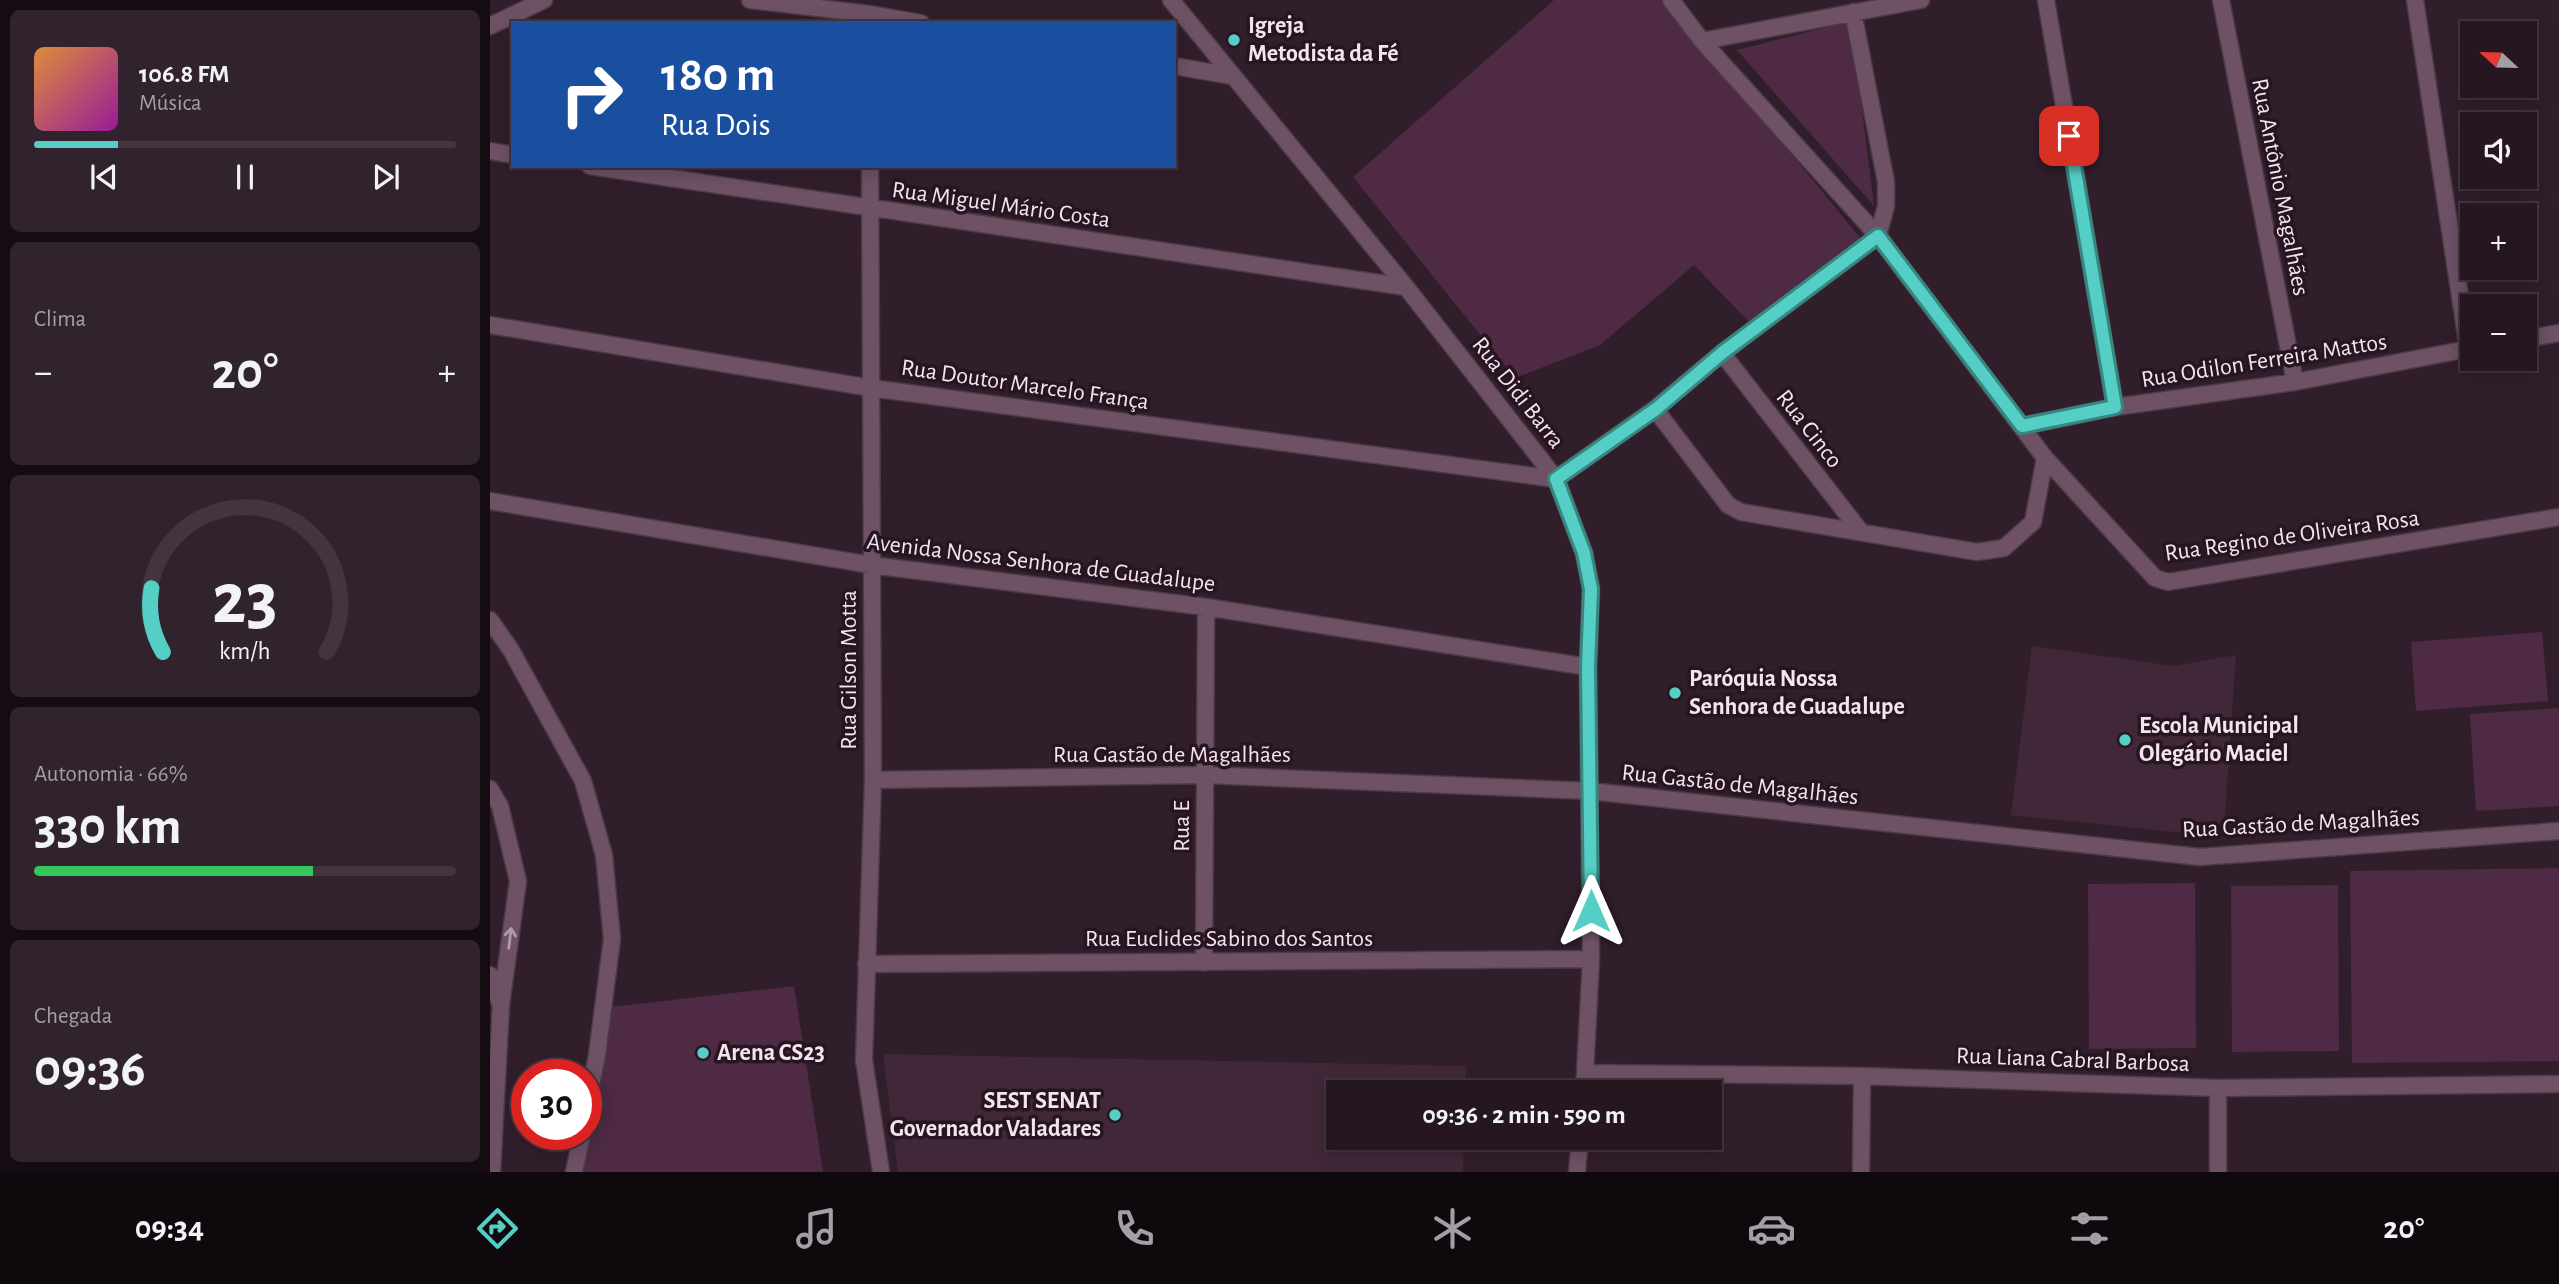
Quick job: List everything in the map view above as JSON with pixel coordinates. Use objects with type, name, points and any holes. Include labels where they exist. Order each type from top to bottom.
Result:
[{"type":"street","points":[[490,26],[544,0]]},
{"type":"street","points":[[750,0],[869,12],[912,21]]},
{"type":"street","name":"Rua Didi Barra","points":[[1171,0],[1406,287],[1556,479],[1584,553],[1591,589],[1588,667],[1591,959],[1585,1080]]},
{"type":"street","name":"Rua Regino de Oliveira Rosa","points":[[1671,0],[1702,41],[1878,236],[2045,458],[2155,578],[2168,582],[2559,517]]},
{"type":"street","points":[[1702,41],[1921,0]]},
{"type":"street","points":[[2046,0],[2115,407]]},
{"type":"street","name":"Rua Antônio Magalhães","points":[[2221,0],[2295,382]]},
{"type":"street","points":[[2415,0],[2461,294]]},
{"type":"street","points":[[1556,479],[1656,409],[1722,353],[1878,236],[1886,206],[1886,182],[1853,12]]},
{"type":"street","points":[[1176,66],[1232,76]]},
{"type":"street","points":[[490,151],[511,155]]},
{"type":"street","name":"Rua Miguel Mário Costa","points":[[603,168],[1406,287]]},
{"type":"street","name":"Rua Gilson Motta","points":[[870,168],[873,780],[864,1060],[881,1172]]},
{"type":"street","name":"Rua Doutor Marcelo França","points":[[490,325],[871,387],[1556,479]]},
{"type":"street","points":[[2537,337],[2559,333]]},
{"type":"street","name":"Rua Odilon Ferreira Mattos","points":[[2022,426],[2115,407],[2295,382],[2460,351]]},
{"type":"street","name":"Rua Cinco","points":[[1722,353],[1861,532]]},
{"type":"street","points":[[1656,409],[1728,505],[1741,512],[1977,552],[2004,548],[2033,522],[2045,458]]},
{"type":"street","name":"Avenida Nossa Senhora de Guadalupe","points":[[490,500],[871,565],[1206,607],[1588,667]]},
{"type":"street","name":"Rua E","points":[[1204,962],[1206,607]]},
{"type":"street","points":[[490,620],[511,649],[583,781],[604,855],[612,939],[596,1059]]},
{"type":"street","name":"Rua Gastão de Magalhães","points":[[873,780],[1205,775],[1590,791],[2200,857],[2559,831]]},
{"type":"street","points":[[490,789],[500,806],[517,881],[501,1006],[492,1172]]},
{"type":"street","name":"Rua Euclides Sabino dos Santos","points":[[866,964],[1591,959]]},
{"type":"street","points":[[490,975],[501,1006]]},
{"type":"street","name":"Rua Liana Cabral Barbosa","points":[[1586,1073],[1862,1076],[2218,1088],[2559,1084]]},
{"type":"street","points":[[1861,1172],[1862,1076]]},
{"type":"street","points":[[2218,1088],[2218,1172]]},
{"type":"street","points":[[574,1172],[579,1150]]},
{"type":"street","points":[[1577,1172],[1579,1150]]},
{"type":"shaded area","points":[[1554,0],[1665,0],[1862,240],[1749,322],[1694,265],[1600,345],[1515,378],[1353,177]]},
{"type":"shaded area","points":[[1851,21],[1874,206],[1737,50]]},
{"type":"shaded area","points":[[2542,632],[2548,701],[2416,711],[2411,642]]},
{"type":"shaded area","name":"Escola Municipal Olegário Maciel","points":[[2032,646],[2174,666],[2236,655],[2224,829],[2175,832],[2011,815]]},
{"type":"shaded area","points":[[2559,708],[2559,806],[2476,811],[2470,714]]},
{"type":"shaded area","points":[[2559,868],[2559,1061],[2352,1063],[2350,871]]},
{"type":"shaded area","points":[[2195,883],[2196,1048],[2089,1049],[2088,884]]},
{"type":"shaded area","points":[[2338,885],[2339,1051],[2232,1052],[2231,886]]},
{"type":"shaded area","name":"Arena CS23","points":[[794,986],[823,1172],[577,1172],[582,1150],[602,1150],[600,1059],[611,1007]]},
{"type":"shaded area","name":"SEST SENAT Governador Valadares","points":[[883,1054],[1466,1066],[1465,1080],[1326,1080],[1326,1150],[1464,1150],[1463,1172],[898,1172]]},
{"type":"place","name":"Igreja Metodista da Fé","points":[[1234,40]]},
{"type":"place","name":"Paróquia Nossa Senhora de Guadalupe","points":[[1675,693]]},
{"type":"place","name":"Escola Municipal Olegário Maciel","points":[[2125,740]]},
{"type":"place","name":"Arena CS23","points":[[703,1053]]},
{"type":"place","name":"SEST SENAT Governador Valadares","points":[[1115,1115]]},
{"type":"route","points":[[1591,911],[1588,667],[1591,589],[1584,553],[1556,479],[1656,409],[1722,353],[1878,236],[2022,426],[2115,407],[2069,136]]}]
